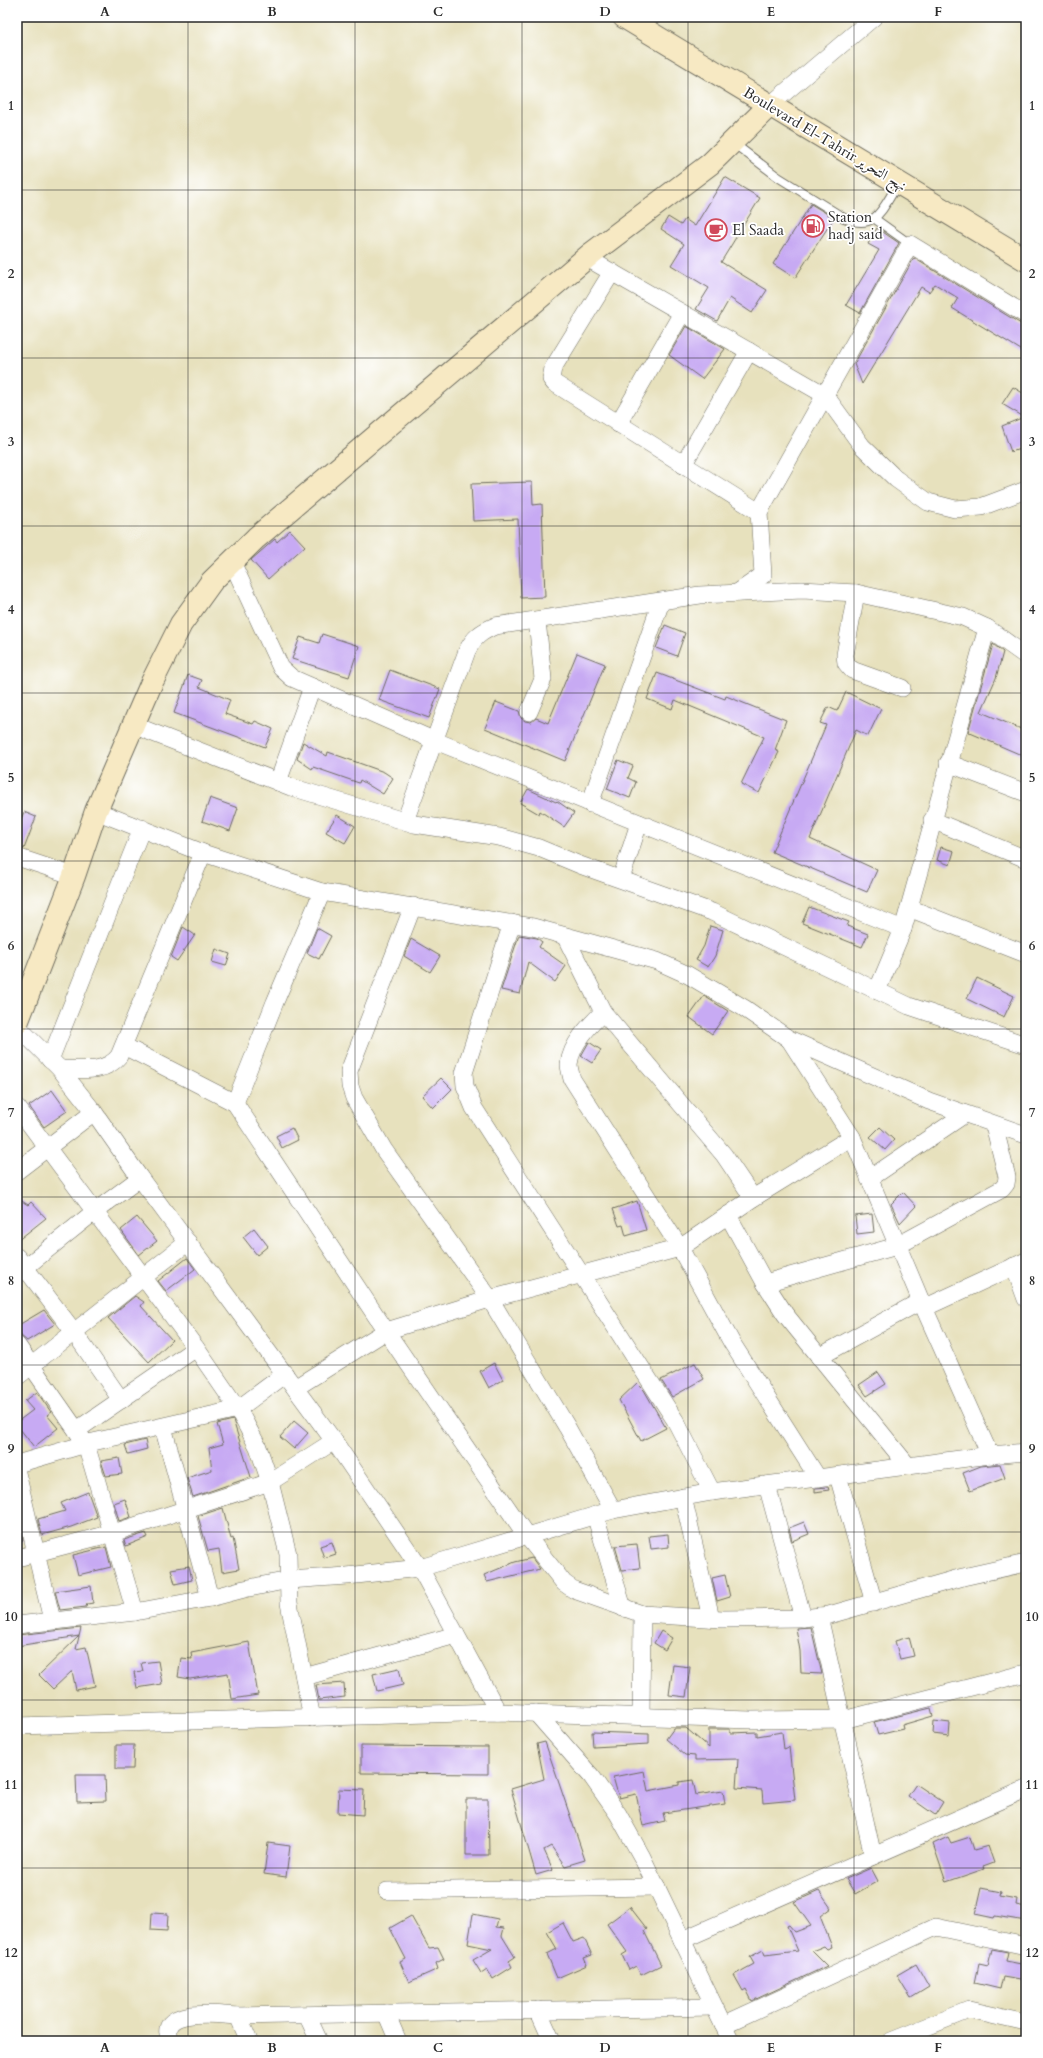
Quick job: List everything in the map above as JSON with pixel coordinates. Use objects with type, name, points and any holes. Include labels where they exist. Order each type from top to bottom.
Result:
[{"type":"main road","name":"Boulevard El-Tahrir نهج التحرير","points":[[624,17],[1026,260]]},
{"type":"main road","points":[[18,1018],[74,876],[96,811],[133,725],[182,624],[212,581],[262,532],[587,258],[710,164],[769,106]]},
{"type":"street","points":[[769,106],[874,17]]},
{"type":"street","points":[[737,593],[763,575],[759,512],[910,244],[1026,314]]},
{"type":"street","points":[[587,258],[825,394],[862,446],[896,479],[928,502],[955,509],[980,507],[1026,490]]},
{"type":"street","points":[[612,272],[553,368],[550,376],[554,383],[759,512]]},
{"type":"street","points":[[618,424],[682,313]]},
{"type":"street","points":[[683,464],[749,351]]},
{"type":"street","points":[[232,562],[281,668],[292,678],[434,740],[903,930]]},
{"type":"street","points":[[405,821],[467,651],[474,638],[495,626],[700,595],[802,590],[856,593],[963,616],[987,628],[1026,656]]},
{"type":"street","points":[[856,593],[845,655],[846,664],[852,670],[902,688]]},
{"type":"street","points":[[590,804],[661,602]]},
{"type":"street","points":[[529,712],[543,679],[537,620]]},
{"type":"street","points":[[877,991],[903,930],[932,820],[987,628]]},
{"type":"street","points":[[278,782],[312,687]]},
{"type":"street","points":[[133,725],[278,782],[405,821],[500,837],[539,848],[580,865],[712,912],[909,1006],[1026,1045]]},
{"type":"street","points":[[948,763],[1026,794]]},
{"type":"street","points":[[96,811],[203,853],[322,892],[512,923],[657,961],[688,975],[744,1008],[789,1039],[928,1101],[1026,1135]]},
{"type":"street","points":[[932,820],[1026,859]]},
{"type":"street","points":[[621,879],[639,823]]},
{"type":"street","points":[[55,1064],[142,828]]},
{"type":"street","points":[[55,1064],[103,1069],[109,1067],[119,1056],[203,853]]},
{"type":"street","points":[[17,857],[74,876]]},
{"type":"street","points":[[235,1103],[275,1002],[322,892]]},
{"type":"street","points":[[413,906],[356,1051],[349,1071],[350,1086],[354,1098],[384,1150],[490,1299],[567,1427],[613,1510]]},
{"type":"street","points":[[909,908],[1026,954]]},
{"type":"street","points":[[512,923],[464,1073],[465,1086],[474,1108],[582,1273],[675,1420],[712,1492]]},
{"type":"street","points":[[565,936],[604,1012],[724,1155],[754,1198]]},
{"type":"street","points":[[604,1012],[590,1026],[574,1049],[569,1064],[572,1079],[680,1248],[732,1343],[818,1478]]},
{"type":"street","points":[[18,1018],[94,1112],[140,1178],[334,1442],[420,1568],[498,1712]]},
{"type":"street","points":[[789,1039],[852,1137],[922,1305],[990,1455]]},
{"type":"street","points":[[124,1046],[235,1103],[386,1331],[526,1535],[564,1583],[574,1590],[642,1614],[711,1618],[811,1617],[874,1603],[963,1577],[1026,1563]]},
{"type":"street","points":[[17,1108],[196,1348],[238,1409],[258,1447],[270,1482],[288,1554],[290,1611],[312,1718]]},
{"type":"street","points":[[17,1171],[94,1112]]},
{"type":"street","points":[[869,1179],[965,1114]]},
{"type":"street","points":[[765,1283],[897,1246],[992,1196],[1006,1184],[1007,1177],[994,1125]]},
{"type":"street","points":[[17,1464],[82,1437],[163,1427],[238,1409],[386,1331],[582,1273],[680,1248],[754,1198],[852,1137]]},
{"type":"street","points":[[121,1400],[74,1332],[20,1266],[140,1178]]},
{"type":"street","points":[[728,1215],[765,1283],[785,1314],[908,1466]]},
{"type":"street","points":[[17,1377],[188,1242]]},
{"type":"street","points":[[819,1357],[922,1305],[1020,1264],[1026,1299]]},
{"type":"street","points":[[17,1345],[82,1437],[113,1533],[135,1612]]},
{"type":"street","points":[[82,1437],[121,1400],[196,1348]]},
{"type":"street","points":[[163,1427],[210,1598]]},
{"type":"street","points":[[17,1558],[113,1533],[270,1482],[334,1442]]},
{"type":"street","points":[[17,1625],[135,1612],[210,1598],[244,1589],[289,1580],[347,1576],[420,1568],[613,1510],[712,1492],[990,1455],[1026,1452]]},
{"type":"street","points":[[17,1473],[52,1620]]},
{"type":"street","points":[[838,1476],[874,1603]]},
{"type":"street","points":[[768,1485],[842,1719],[873,1856]]},
{"type":"street","points":[[683,1497],[711,1618]]},
{"type":"street","points":[[595,1515],[623,1608]]},
{"type":"street","points":[[641,1715],[642,1614]]},
{"type":"street","points":[[304,1677],[456,1635]]},
{"type":"street","points":[[17,1726],[498,1712],[641,1715],[751,1720],[842,1719],[1026,1673]]},
{"type":"street","points":[[536,1713],[592,1777],[618,1814],[657,1887],[731,2041]]},
{"type":"street","points":[[682,1940],[1026,1789]]},
{"type":"street","points":[[387,1891],[657,1887]]},
{"type":"street","points":[[723,2025],[936,1927],[1026,1946]]},
{"type":"street","points":[[170,2041],[167,2034],[169,2026],[178,2018],[192,2014],[238,2016],[714,2007]]},
{"type":"street","points":[[538,2010],[552,2041]]},
{"type":"street","points":[[891,2041],[969,2010],[1026,2023]]},
{"type":"street","points":[[386,2013],[398,2041]]},
{"type":"street","points":[[307,2014],[319,2041]]},
{"type":"street","points":[[238,2016],[249,2041]]},
{"type":"lane","points":[[731,142],[778,177],[854,223],[863,223],[874,219],[898,184]]},
{"type":"lane","points":[[874,219],[910,244]]},
{"type":"building","name":"El Saada","points":[[725,177],[760,198],[721,262],[767,290],[752,313],[730,298],[717,321],[696,309],[709,288],[671,265],[684,244],[661,229],[668,217],[681,225],[685,219],[695,226]]},
{"type":"building","points":[[811,204],[834,218],[795,278],[773,264]]},
{"type":"building","points":[[877,228],[899,243],[860,313],[846,305],[879,250],[868,244]]},
{"type":"building","points":[[914,258],[1021,324],[1026,325],[1026,353],[952,308],[958,298],[935,284],[929,292],[921,287],[862,384],[854,364]]},
{"type":"building","points":[[686,326],[725,349],[702,379],[669,355]]},
{"type":"building","points":[[1013,387],[1026,395],[1026,447],[1011,452],[1002,426],[1024,417],[1002,404]]},
{"type":"building","points":[[532,482],[533,505],[542,504],[545,597],[521,598],[518,519],[473,521],[471,484]]},
{"type":"building","points":[[290,530],[305,546],[268,579],[251,560],[275,539],[277,542]]},
{"type":"building","points":[[665,625],[685,633],[677,656],[656,648]]},
{"type":"building","points":[[322,634],[359,646],[349,677],[292,659],[300,637],[319,643]]},
{"type":"building","points":[[993,644],[1003,652],[996,678],[981,712],[1026,731],[1026,757],[968,732]]},
{"type":"building","points":[[577,653],[605,664],[565,761],[485,728],[496,702],[519,711],[521,718],[525,721],[531,722],[536,718],[548,723]]},
{"type":"building","points":[[390,670],[440,689],[429,718],[379,700]]},
{"type":"building","points":[[657,673],[725,699],[726,696],[786,720],[775,750],[779,752],[759,793],[741,784],[764,737],[675,700],[672,709],[647,699]]},
{"type":"building","points":[[188,675],[202,680],[199,687],[230,700],[225,714],[253,724],[255,721],[273,729],[265,747],[174,713]]},
{"type":"building","points":[[846,692],[881,709],[868,736],[856,730],[810,839],[877,870],[867,892],[772,852],[826,725],[820,723],[828,707],[837,711]]},
{"type":"building","points":[[303,742],[327,756],[328,752],[384,772],[393,778],[383,794],[360,780],[359,783],[313,767],[312,769],[297,759]]},
{"type":"building","points":[[618,760],[633,766],[628,778],[636,782],[630,798],[607,789]]},
{"type":"building","points":[[528,789],[556,802],[557,801],[574,813],[564,827],[540,811],[539,814],[520,803]]},
{"type":"building","points":[[210,798],[238,808],[230,831],[202,821]]},
{"type":"building","points":[[24,812],[36,817],[24,849],[17,847],[17,829]]},
{"type":"building","points":[[337,815],[355,826],[345,843],[326,832]]},
{"type":"building","points":[[941,847],[954,851],[950,865],[937,860]]},
{"type":"building","points":[[809,907],[849,922],[847,926],[868,934],[862,947],[802,923]]},
{"type":"building","points":[[710,926],[723,930],[715,956],[708,967],[696,960],[704,946]]},
{"type":"building","points":[[183,927],[195,935],[177,961],[171,957]]},
{"type":"building","points":[[317,928],[331,936],[319,959],[307,953]]},
{"type":"building","points":[[519,935],[537,938],[542,942],[539,947],[566,966],[555,982],[528,962],[520,994],[501,990]]},
{"type":"building","points":[[411,939],[440,956],[430,972],[404,956]]},
{"type":"building","points":[[216,949],[230,954],[226,966],[212,962]]},
{"type":"building","points":[[977,978],[1014,996],[1004,1017],[967,999]]},
{"type":"building","points":[[704,996],[728,1011],[712,1034],[689,1017]]},
{"type":"building","points":[[589,1042],[601,1050],[592,1063],[581,1056]]},
{"type":"building","points":[[441,1078],[452,1089],[433,1108],[422,1096]]},
{"type":"building","points":[[52,1090],[67,1111],[44,1127],[29,1106]]},
{"type":"building","points":[[880,1127],[894,1140],[885,1150],[870,1137]]},
{"type":"building","points":[[292,1128],[298,1140],[282,1148],[276,1136]]},
{"type":"building","points":[[903,1192],[916,1206],[900,1223],[891,1204]]},
{"type":"building","points":[[17,1198],[28,1205],[31,1202],[46,1218],[17,1241]]},
{"type":"building","points":[[637,1201],[646,1230],[626,1236],[623,1225],[619,1226],[613,1209]]},
{"type":"building","points":[[872,1214],[874,1232],[857,1234],[855,1216]]},
{"type":"building","points":[[137,1217],[157,1241],[139,1255],[121,1230]]},
{"type":"building","points":[[254,1228],[268,1246],[257,1255],[243,1237]]},
{"type":"building","points":[[187,1258],[195,1269],[166,1291],[158,1281]]},
{"type":"building","points":[[135,1296],[144,1302],[141,1306],[172,1340],[149,1362],[108,1318]]},
{"type":"building","points":[[44,1310],[55,1324],[27,1341],[21,1336],[17,1326]]},
{"type":"building","points":[[494,1363],[503,1380],[489,1388],[480,1371]]},
{"type":"building","points":[[695,1363],[704,1379],[672,1397],[661,1380]]},
{"type":"building","points":[[878,1372],[886,1384],[867,1396],[859,1385]]},
{"type":"building","points":[[637,1383],[644,1390],[666,1428],[641,1441],[619,1400]]},
{"type":"building","points":[[37,1392],[51,1412],[47,1415],[58,1428],[34,1447],[17,1425],[17,1422],[33,1410],[25,1401]]},
{"type":"building","points":[[233,1420],[251,1477],[193,1497],[187,1478],[212,1470],[209,1448],[223,1444],[217,1424]]},
{"type":"building","points":[[294,1421],[308,1433],[294,1449],[280,1437]]},
{"type":"building","points":[[145,1440],[147,1449],[128,1454],[125,1445]]},
{"type":"building","points":[[119,1458],[122,1474],[106,1476],[101,1461]]},
{"type":"building","points":[[1000,1464],[1005,1478],[970,1491],[963,1473],[981,1466]]},
{"type":"building","points":[[828,1487],[829,1490],[815,1492],[815,1488]]},
{"type":"building","points":[[88,1492],[97,1517],[71,1527],[42,1535],[38,1519],[65,1511],[61,1503]]},
{"type":"building","points":[[125,1499],[131,1517],[119,1521],[114,1503]]},
{"type":"building","points":[[223,1508],[231,1539],[233,1538],[239,1569],[222,1572],[219,1549],[208,1551],[198,1516]]},
{"type":"building","points":[[804,1522],[809,1534],[792,1541],[789,1528]]},
{"type":"building","points":[[17,1525],[19,1525],[23,1541],[17,1542]]},
{"type":"building","points":[[146,1533],[148,1537],[126,1546],[124,1540]]},
{"type":"building","points":[[668,1534],[669,1547],[651,1549],[649,1536]]},
{"type":"building","points":[[332,1542],[336,1554],[324,1558],[320,1546]]},
{"type":"building","points":[[637,1544],[640,1568],[622,1570],[615,1546]]},
{"type":"building","points":[[106,1547],[111,1567],[78,1575],[73,1555]]},
{"type":"building","points":[[532,1558],[540,1569],[487,1582],[484,1575],[515,1562]]},
{"type":"building","points":[[189,1566],[192,1580],[175,1584],[171,1569]]},
{"type":"building","points":[[725,1575],[730,1597],[717,1601],[712,1578]]},
{"type":"building","points":[[91,1586],[93,1603],[87,1604],[86,1607],[60,1610],[55,1591]]},
{"type":"building","points":[[811,1627],[822,1674],[801,1673],[800,1651],[796,1628]]},
{"type":"building","points":[[81,1628],[76,1649],[86,1647],[95,1686],[76,1690],[72,1671],[53,1689],[39,1675],[79,1636],[17,1646],[17,1635]]},
{"type":"building","points":[[661,1631],[672,1638],[665,1650],[654,1643]]},
{"type":"building","points":[[909,1637],[914,1656],[900,1659],[895,1641]]},
{"type":"building","points":[[249,1642],[258,1695],[232,1699],[228,1673],[190,1679],[178,1677],[181,1658],[192,1659],[191,1653]]},
{"type":"building","points":[[158,1661],[162,1684],[137,1688],[134,1672],[143,1671],[141,1663]]},
{"type":"building","points":[[673,1665],[690,1667],[686,1697],[669,1695]]},
{"type":"building","points":[[399,1668],[403,1685],[377,1691],[373,1674]]},
{"type":"building","points":[[344,1683],[345,1697],[319,1700],[316,1685]]},
{"type":"building","points":[[931,1708],[933,1716],[902,1725],[903,1729],[878,1735],[874,1722]]},
{"type":"building","points":[[934,1721],[950,1723],[949,1736],[933,1734]]},
{"type":"building","points":[[674,1728],[686,1728],[709,1748],[709,1729],[730,1729],[730,1733],[757,1732],[757,1736],[782,1732],[784,1749],[789,1747],[795,1800],[763,1803],[762,1790],[736,1788],[738,1759],[695,1760],[695,1756],[685,1755],[666,1739]]},
{"type":"building","points":[[592,1732],[649,1734],[649,1744],[593,1747]]},
{"type":"building","points":[[545,1742],[585,1860],[565,1866],[551,1846],[544,1850],[553,1870],[536,1875],[511,1789],[544,1779],[537,1744]]},
{"type":"building","points":[[116,1745],[134,1745],[133,1769],[116,1769]]},
{"type":"building","points":[[361,1746],[488,1747],[488,1774],[361,1773]]},
{"type":"building","points":[[644,1771],[648,1791],[679,1785],[679,1782],[693,1780],[696,1795],[723,1791],[725,1804],[663,1813],[665,1821],[643,1826],[636,1794],[619,1798],[613,1777]]},
{"type":"building","points":[[76,1775],[105,1775],[106,1801],[77,1802]]},
{"type":"building","points":[[916,1784],[943,1802],[935,1815],[908,1796]]},
{"type":"building","points":[[339,1789],[364,1790],[363,1815],[338,1813]]},
{"type":"building","points":[[466,1799],[488,1799],[489,1855],[466,1855]]},
{"type":"building","points":[[948,1837],[951,1843],[970,1837],[974,1850],[988,1846],[994,1863],[983,1867],[984,1869],[946,1882],[933,1844]]},
{"type":"building","points":[[268,1843],[290,1846],[286,1877],[264,1874]]},
{"type":"building","points":[[871,1868],[878,1881],[855,1894],[846,1879]]},
{"type":"building","points":[[981,1888],[1001,1892],[1000,1896],[1017,1899],[1016,1905],[1026,1907],[1026,1921],[995,1916],[994,1918],[975,1914]]},
{"type":"building","points":[[819,1891],[831,1908],[820,1916],[832,1947],[827,1949],[824,1946],[812,1951],[827,1966],[752,2001],[746,1989],[743,1991],[734,1975],[754,1964],[750,1957],[763,1950],[765,1955],[798,1951],[787,1926],[789,1925],[795,1932],[811,1926],[794,1902]]},
{"type":"building","points":[[630,1907],[647,1929],[644,1931],[661,1965],[641,1975],[636,1966],[629,1970],[622,1955],[627,1952],[607,1924]]},
{"type":"building","points":[[152,1913],[168,1914],[167,1931],[151,1930]]},
{"type":"building","points":[[473,1914],[498,1919],[496,1927],[504,1928],[502,1936],[515,1957],[509,1961],[512,1967],[493,1979],[487,1969],[481,1973],[473,1960],[492,1949],[468,1944]]},
{"type":"building","points":[[411,1916],[429,1948],[438,1947],[444,1959],[436,1963],[438,1969],[409,1982],[400,1962],[406,1959],[390,1928]]},
{"type":"building","points":[[563,1923],[573,1942],[584,1938],[592,1955],[584,1958],[587,1965],[557,1978],[547,1954],[557,1949],[547,1932]]},
{"type":"building","points":[[992,1949],[1008,1952],[1006,1961],[1026,1965],[1026,1980],[1003,1976],[1000,1989],[975,1983],[979,1964],[988,1966]]},
{"type":"building","points":[[916,1964],[929,1987],[911,1998],[897,1975]]},
{"type":"place","name":"Station hadj said","points":[[813,226]]},
{"type":"place","name":"El Saada","points":[[716,230]]}]
